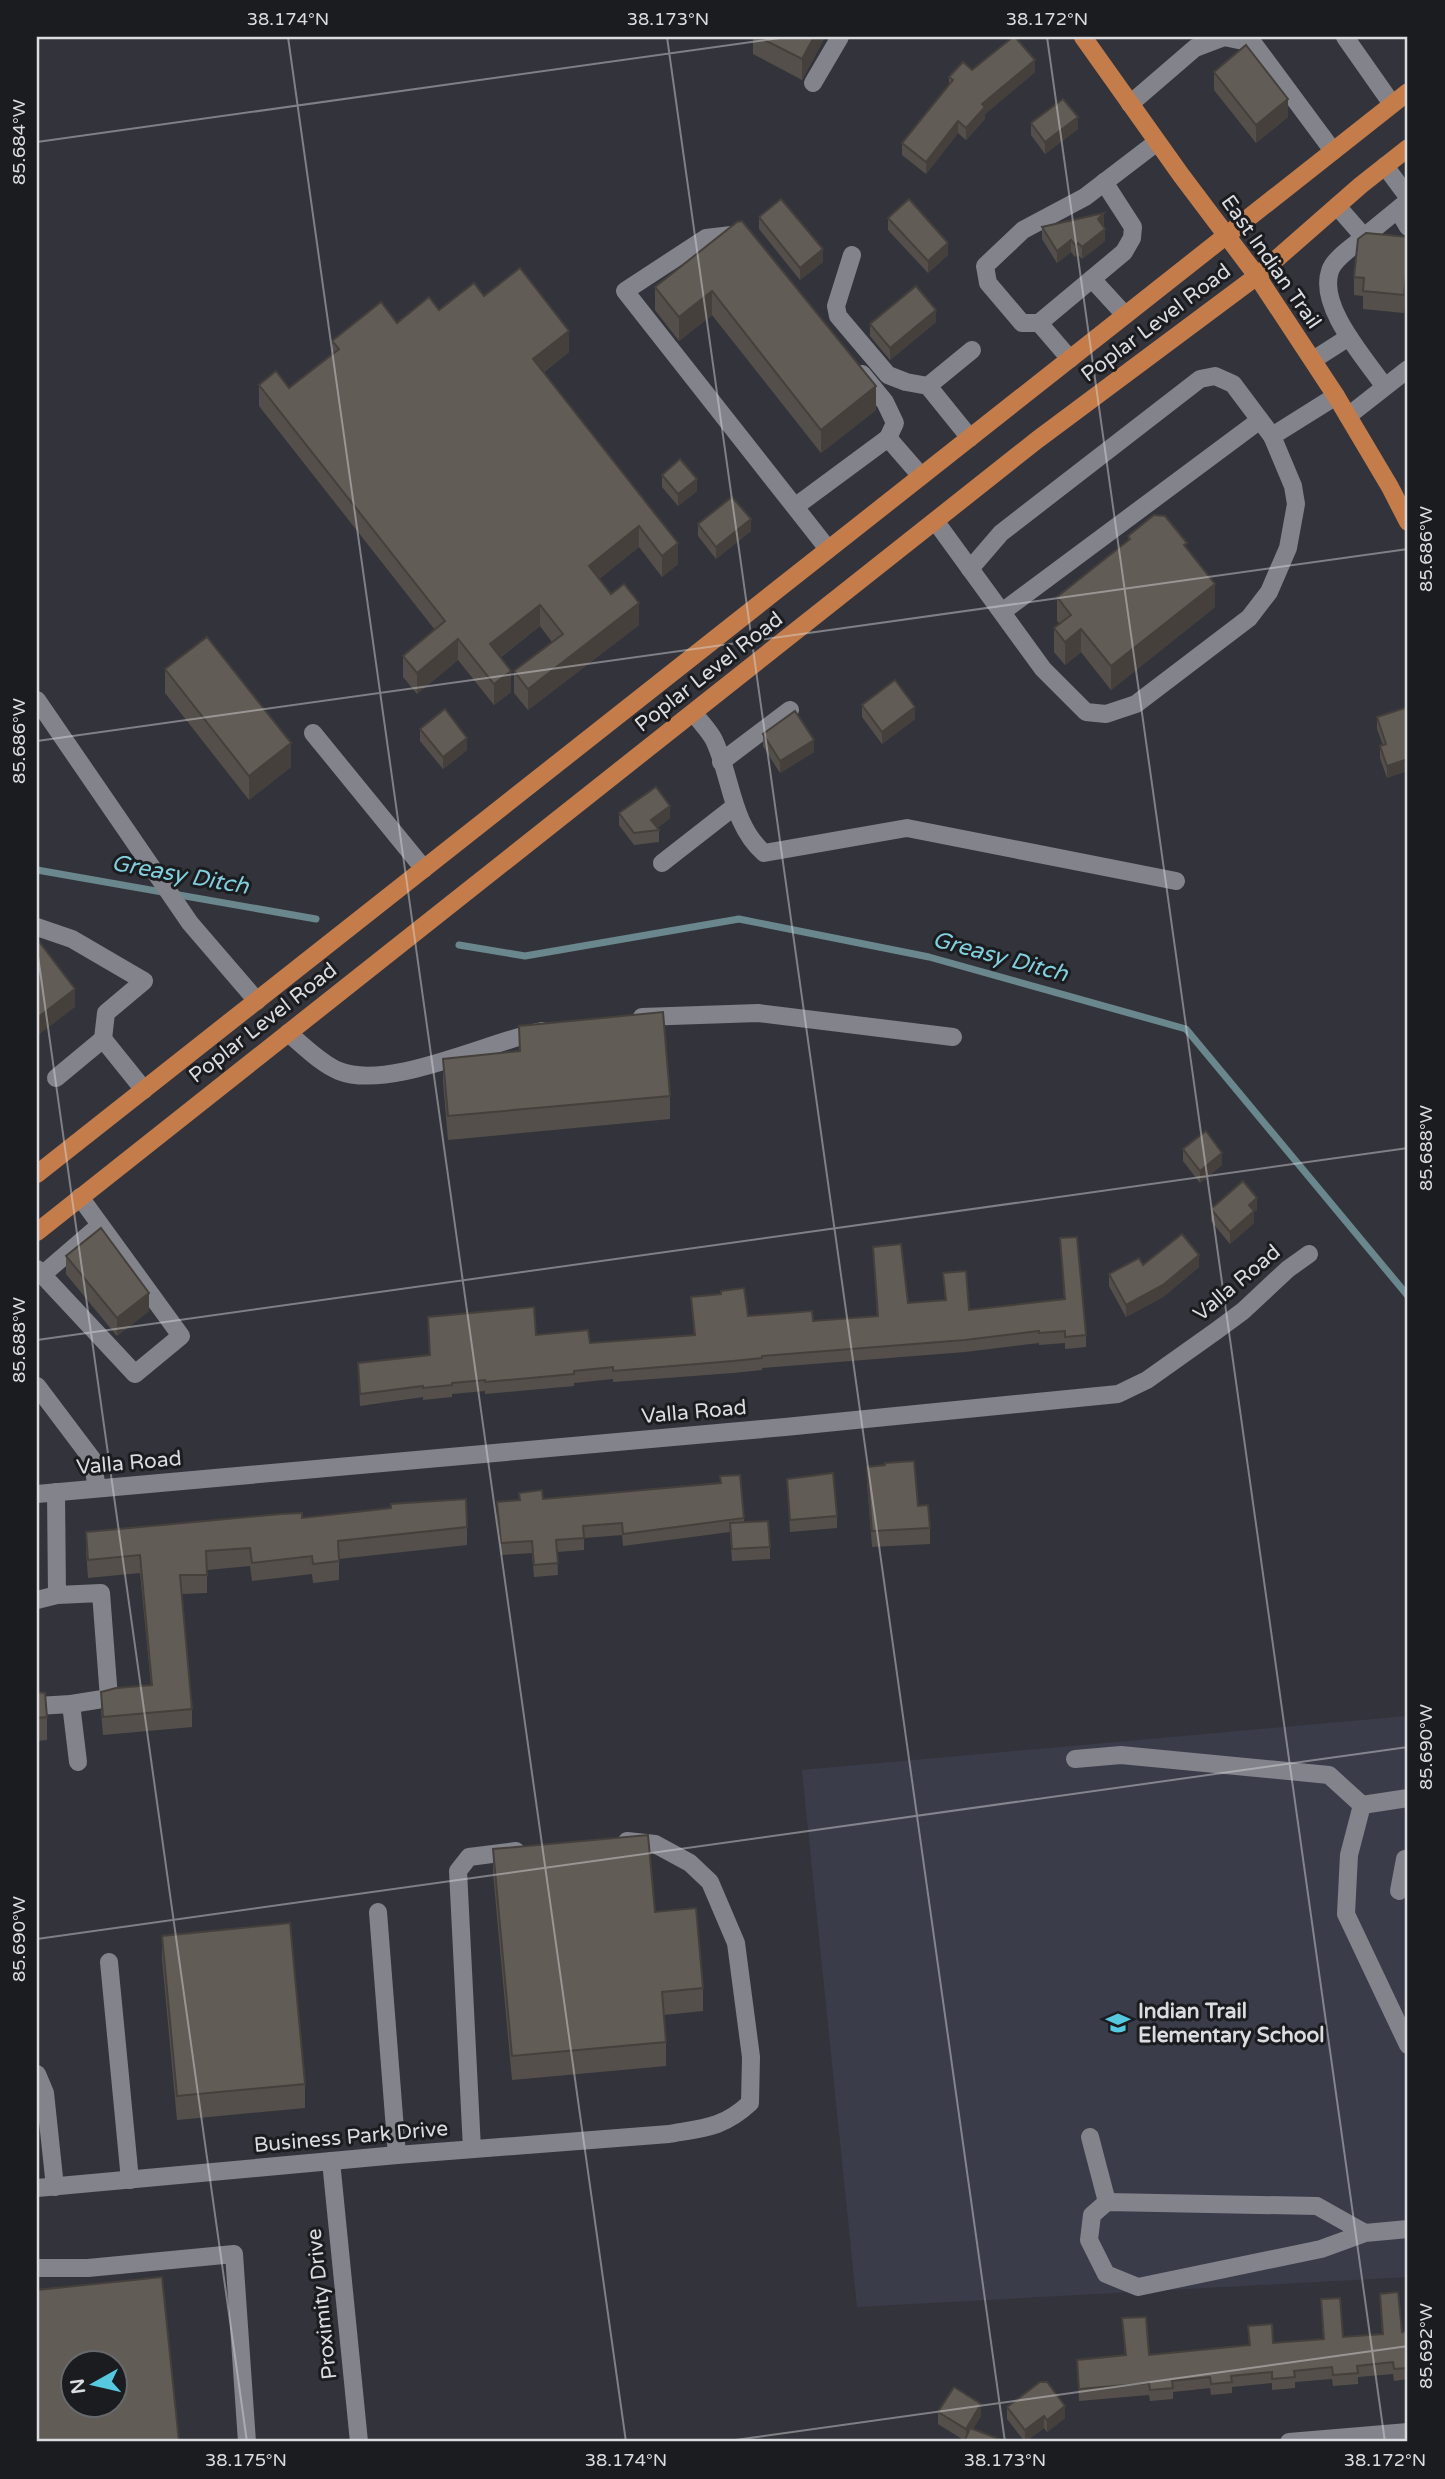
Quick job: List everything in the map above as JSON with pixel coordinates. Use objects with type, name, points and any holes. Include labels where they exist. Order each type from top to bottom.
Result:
[{"type":"main road","name":"East Indian Trail","points":[[1083,37],[1257,276],[1336,396],[1408,522]]},
{"type":"main road","name":"Poplar Level Road","points":[[37,1174],[1408,92]]},
{"type":"main road","name":"Poplar Level Road","points":[[37,1232],[1037,440],[1257,276],[1408,148]]},
{"type":"street","points":[[813,83],[840,37]]},
{"type":"street","points":[[1130,104],[1195,48],[1224,37],[1252,43],[1333,151]]},
{"type":"street","points":[[1345,37],[1392,104]]},
{"type":"street","points":[[1104,182],[1133,226],[1132,238],[1125,252],[1039,323],[1022,323],[988,283],[985,266],[1023,230],[1085,197],[1104,182],[1157,142]]},
{"type":"street","points":[[1385,166],[1405,203],[1408,227]]},
{"type":"street","points":[[1384,386],[1349,337],[1334,309],[1328,292],[1330,270],[1405,203]]},
{"type":"street","points":[[1337,206],[1364,237]]},
{"type":"street","points":[[751,239],[706,238],[625,291],[828,549]]},
{"type":"street","points":[[852,255],[836,306],[838,316],[888,375],[928,386],[970,438]]},
{"type":"street","points":[[1092,279],[1125,316]]},
{"type":"street","points":[[1039,323],[1070,359]]},
{"type":"street","points":[[1313,360],[1349,337]]},
{"type":"street","points":[[928,386],[972,350]]},
{"type":"street","points":[[796,506],[888,438],[895,423],[884,402],[850,360]]},
{"type":"street","points":[[1348,416],[1408,369]]},
{"type":"street","points":[[936,522],[970,569],[1044,669],[1086,712],[1106,715],[1136,704],[1249,618],[1269,592],[1288,548],[1296,504],[1293,486],[1272,436],[1233,384],[1215,376],[1200,380],[1001,533],[970,569]]},
{"type":"street","points":[[1272,436],[1336,396]]},
{"type":"street","points":[[1002,612],[1260,420]]},
{"type":"street","points":[[888,438],[921,476]]},
{"type":"street","points":[[37,700],[186,916],[257,1001]]},
{"type":"street","points":[[721,762],[790,710]]},
{"type":"street","points":[[694,713],[713,739],[734,806],[750,841],[764,853],[906,828],[1176,881]]},
{"type":"street","points":[[313,733],[424,869]]},
{"type":"street","points":[[662,863],[734,806]]},
{"type":"street","points":[[37,927],[72,939],[144,981],[106,1013],[103,1039],[56,1078]]},
{"type":"street","points":[[631,1017],[758,1013],[953,1037]]},
{"type":"street","points":[[288,1033],[336,1070],[352,1075],[392,1073],[453,1058],[536,1032],[563,1027]]},
{"type":"street","points":[[103,1039],[144,1090]]},
{"type":"street","points":[[80,1197],[181,1336],[135,1374],[40,1272],[100,1225]]},
{"type":"street","name":"Valla Road","points":[[37,1494],[1118,1394],[1147,1380],[1216,1331],[1309,1254]]},
{"type":"street","points":[[37,1386],[92,1459],[97,1488]]},
{"type":"street","points":[[56,1492],[57,1595]]},
{"type":"street","points":[[37,1600],[57,1595],[101,1592],[109,1698],[37,1706]]},
{"type":"street","points":[[71,1704],[78,1762]]},
{"type":"street","points":[[1075,1759],[1121,1755],[1329,1775],[1362,1805]]},
{"type":"street","points":[[1362,1805],[1408,1798]]},
{"type":"street","points":[[1362,1805],[1349,1855],[1346,1914],[1408,2045]]},
{"type":"street","name":"Business Park Drive","points":[[46,2188],[397,2155],[669,2134],[711,2127],[734,2118],[750,2103],[751,2057],[737,1943],[710,1882],[690,1863],[655,1844],[617,1840],[604,1842]]},
{"type":"street","points":[[472,2149],[458,1871],[469,1857],[528,1850]]},
{"type":"street","points":[[1399,1891],[1405,1859],[1408,1858]]},
{"type":"street","points":[[378,1912],[397,2155]]},
{"type":"street","points":[[109,1962],[130,2180]]},
{"type":"street","points":[[37,2074],[46,2093],[46,2188]]},
{"type":"street","points":[[1090,2137],[1107,2202]]},
{"type":"street","name":"Proximity Drive","points":[[331,2161],[359,2442]]},
{"type":"street","points":[[1365,2233],[1317,2206],[1107,2202],[1091,2215],[1088,2240],[1106,2274],[1138,2287],[1321,2249],[1365,2233],[1408,2229]]},
{"type":"street","points":[[37,2268],[88,2268],[234,2254],[247,2442]]},
{"type":"street","points":[[1289,2442],[1408,2432]]},
{"type":"shaded area","name":"Indian Trail Elementary School","points":[[1408,1716],[1408,2277],[857,2307],[802,1770]]},
{"type":"building","points":[[759,37],[814,37],[802,59]]},
{"type":"building","points":[[1013,37],[1035,60],[982,104],[985,107],[966,128],[958,121],[926,162],[902,143],[953,80],[949,77],[963,62],[972,70]]},
{"type":"building","points":[[1246,45],[1288,99],[1256,125],[1214,72]]},
{"type":"building","points":[[1063,99],[1078,117],[1045,142],[1031,123]]},
{"type":"building","points":[[781,199],[823,249],[800,268],[759,217]]},
{"type":"building","points":[[909,199],[948,243],[928,261],[888,218]]},
{"type":"building","points":[[1104,213],[1098,219],[1105,229],[1082,247],[1071,240],[1057,251],[1042,227]]},
{"type":"building","points":[[742,221],[876,386],[821,430],[712,291],[679,317],[655,287],[737,222]]},
{"type":"building","points":[[1366,233],[1408,237],[1404,295],[1363,291],[1364,278],[1354,277],[1358,239]]},
{"type":"building","points":[[520,268],[569,331],[533,359],[678,543],[662,556],[639,526],[589,566],[611,594],[624,584],[639,603],[528,689],[514,671],[563,634],[540,605],[490,644],[511,671],[494,684],[458,639],[417,673],[403,656],[445,621],[259,385],[276,371],[289,388],[339,349],[332,341],[381,302],[397,323],[429,297],[439,310],[474,283],[484,296]]},
{"type":"building","points":[[916,286],[936,310],[890,348],[870,324]]},
{"type":"building","points":[[680,459],[697,479],[678,494],[662,475]]},
{"type":"building","points":[[732,497],[751,519],[716,547],[698,524]]},
{"type":"building","points":[[1154,515],[1165,516],[1215,584],[1111,666],[1081,629],[1065,642],[1054,628],[1071,615],[1057,597],[1130,539],[1128,536]]},
{"type":"building","points":[[207,637],[291,743],[249,776],[165,669]]},
{"type":"building","points":[[895,680],[915,707],[882,732],[862,705]]},
{"type":"building","points":[[1408,707],[1408,759],[1387,766],[1380,746],[1386,744],[1377,717]]},
{"type":"building","points":[[445,709],[467,738],[443,757],[420,729]]},
{"type":"building","points":[[795,711],[814,740],[780,761],[763,734]]},
{"type":"building","points":[[656,787],[670,806],[651,820],[659,830],[634,833],[619,813]]},
{"type":"building","points":[[37,939],[75,989],[37,1018]]},
{"type":"building","points":[[663,1012],[670,1096],[448,1116],[443,1059],[520,1051],[519,1026]]},
{"type":"building","points":[[1206,1131],[1222,1153],[1200,1171],[1183,1149]]},
{"type":"building","points":[[1243,1181],[1257,1198],[1249,1205],[1254,1211],[1230,1232],[1211,1209]]},
{"type":"building","points":[[101,1228],[149,1293],[117,1318],[66,1256]]},
{"type":"building","points":[[1182,1234],[1199,1255],[1163,1285],[1126,1305],[1109,1274],[1139,1258],[1143,1265]]},
{"type":"building","points":[[1077,1237],[1086,1335],[1065,1337],[1065,1331],[1039,1331],[965,1340],[762,1356],[733,1361],[613,1371],[613,1367],[574,1371],[574,1374],[452,1383],[360,1394],[358,1363],[430,1355],[428,1317],[534,1307],[536,1335],[588,1330],[590,1343],[695,1335],[691,1297],[744,1288],[748,1316],[812,1311],[813,1321],[878,1316],[873,1247],[901,1244],[908,1303],[946,1300],[943,1273],[966,1271],[969,1310],[1065,1299],[1060,1238]]},
{"type":"building","points":[[914,1461],[918,1506],[928,1505],[930,1528],[872,1531],[867,1467]]},
{"type":"building","points":[[833,1473],[837,1516],[790,1520],[787,1479]]},
{"type":"building","points":[[740,1475],[744,1518],[623,1534],[622,1523],[583,1526],[584,1538],[556,1540],[558,1563],[534,1565],[532,1541],[501,1543],[497,1502],[520,1500],[519,1493],[542,1490],[543,1499],[721,1483],[720,1476]]},
{"type":"building","points":[[466,1499],[467,1527],[338,1541],[339,1561],[313,1564],[312,1556],[252,1563],[250,1548],[206,1551],[207,1575],[180,1575],[192,1709],[103,1717],[101,1692],[152,1685],[140,1555],[88,1560],[86,1532],[281,1514],[302,1513],[302,1518],[391,1508],[391,1504]]},
{"type":"building","points":[[768,1521],[770,1547],[732,1549],[730,1523]]},
{"type":"building","points":[[37,1692],[45,1693],[47,1717],[37,1718]]},
{"type":"building","points":[[648,1835],[655,1912],[696,1908],[703,1988],[662,1992],[666,2042],[512,2056],[493,1849]]},
{"type":"building","points":[[290,1923],[305,2084],[177,2096],[162,1936]]},
{"type":"building","points":[[162,2277],[179,2442],[37,2442],[37,2290]]},
{"type":"building","points":[[1398,2292],[1402,2332],[1408,2331],[1408,2368],[1394,2369],[1393,2362],[1357,2366],[1358,2373],[1333,2375],[1332,2367],[1294,2371],[1295,2377],[1272,2379],[1272,2372],[1231,2376],[1232,2382],[1211,2384],[1210,2377],[1172,2381],[1173,2388],[1150,2390],[1149,2383],[1079,2389],[1077,2360],[1126,2355],[1122,2318],[1146,2317],[1149,2355],[1250,2345],[1248,2326],[1272,2324],[1273,2343],[1324,2339],[1321,2299],[1340,2298],[1343,2337],[1383,2334],[1380,2294]]},
{"type":"building","points":[[1040,2382],[1047,2382],[1065,2406],[1047,2420],[1044,2416],[1025,2430],[1007,2407]]},
{"type":"building","points":[[954,2387],[981,2404],[966,2429],[938,2412]]},
{"type":"building","points":[[970,2428],[1007,2442],[964,2442]]},
{"type":"waterway","name":"Greasy Ditch","points":[[37,870],[316,919]]},
{"type":"waterway","name":"Greasy Ditch","points":[[459,945],[525,956],[739,919],[929,957],[1186,1029],[1408,1296]]},
{"type":"place","name":"Indian Trail Elementary School","points":[[1118,2023]]}]
